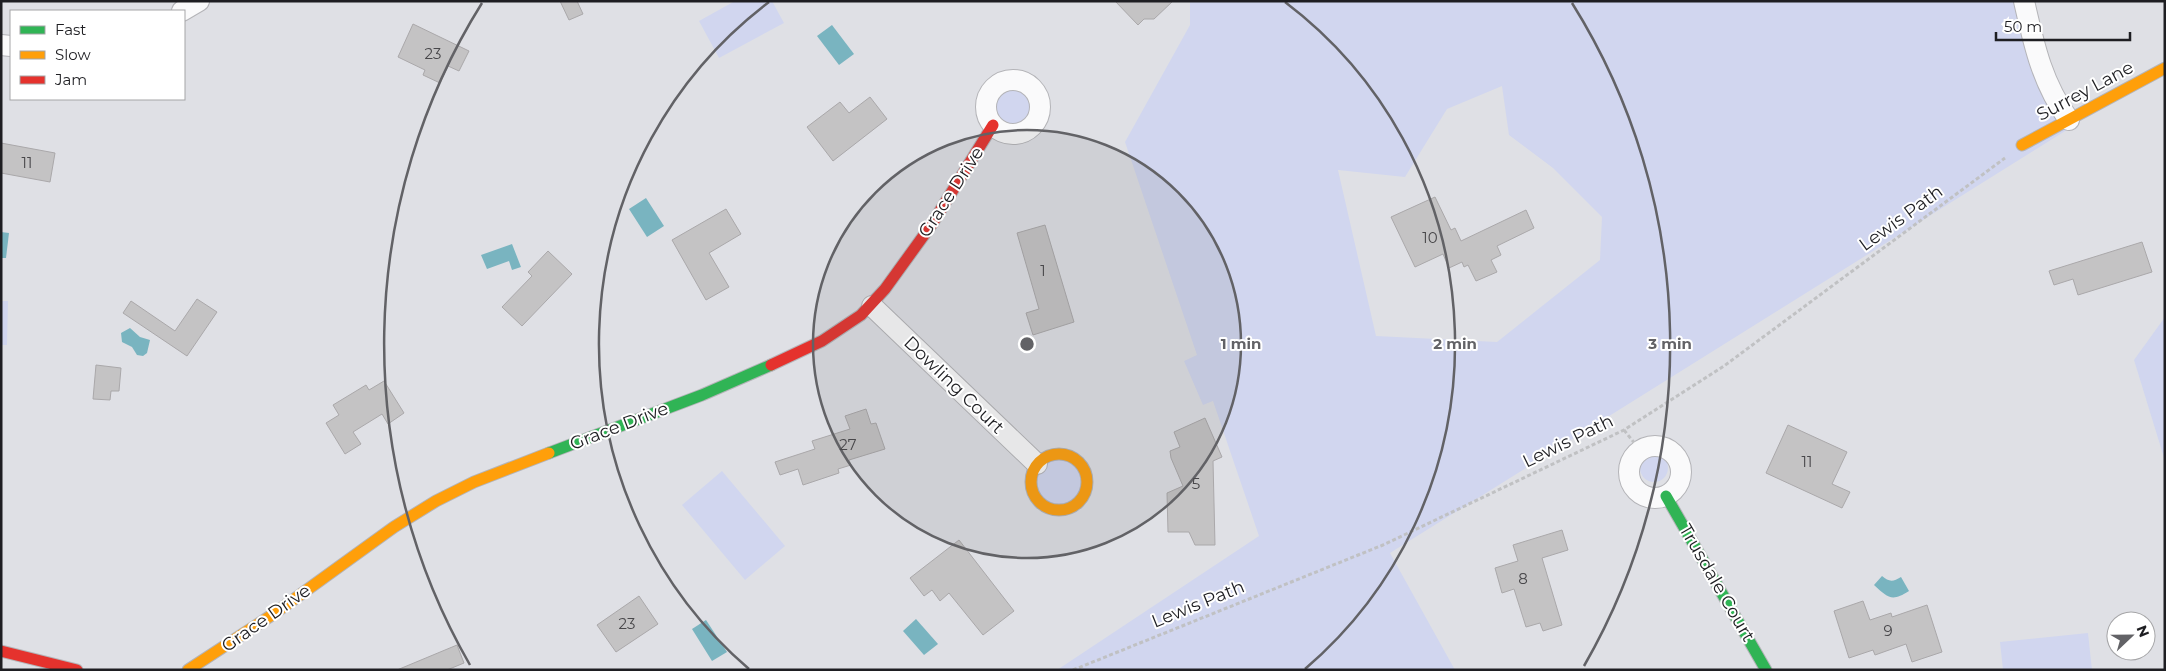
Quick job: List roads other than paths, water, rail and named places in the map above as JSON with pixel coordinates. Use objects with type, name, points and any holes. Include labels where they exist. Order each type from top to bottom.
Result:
[{"type":"street","points":[[184,10],[199,1]]},
{"type":"street","points":[[2024,1],[2044,76],[2054,99],[2070,120]]},
{"type":"street","name":"Surrey Lane","points":[[2022,145],[2165,68]]},
{"type":"street","name":"Grace Drive","points":[[188,670],[275,613],[394,527],[436,501],[474,482],[702,395],[782,361],[822,341],[872,306],[932,224],[992,125]]},
{"type":"street","name":"Dowling Court","points":[[872,306],[1037,464]]},
{"type":"street","points":[[1648,446],[1665,447],[1678,458],[1681,476],[1679,484],[1666,496],[1650,498],[1635,489],[1628,473],[1630,464],[1640,450],[1648,446]]},
{"type":"street","points":[[1051,455],[1068,456],[1076,460],[1086,474],[1087,482],[1081,500],[1064,510],[1045,507],[1033,492],[1031,482],[1037,464],[1051,455]]},
{"type":"street","name":"Trusdale Court","points":[[1666,496],[1766,670]]},
{"type":"street","points":[[1,651],[77,670]]}]
